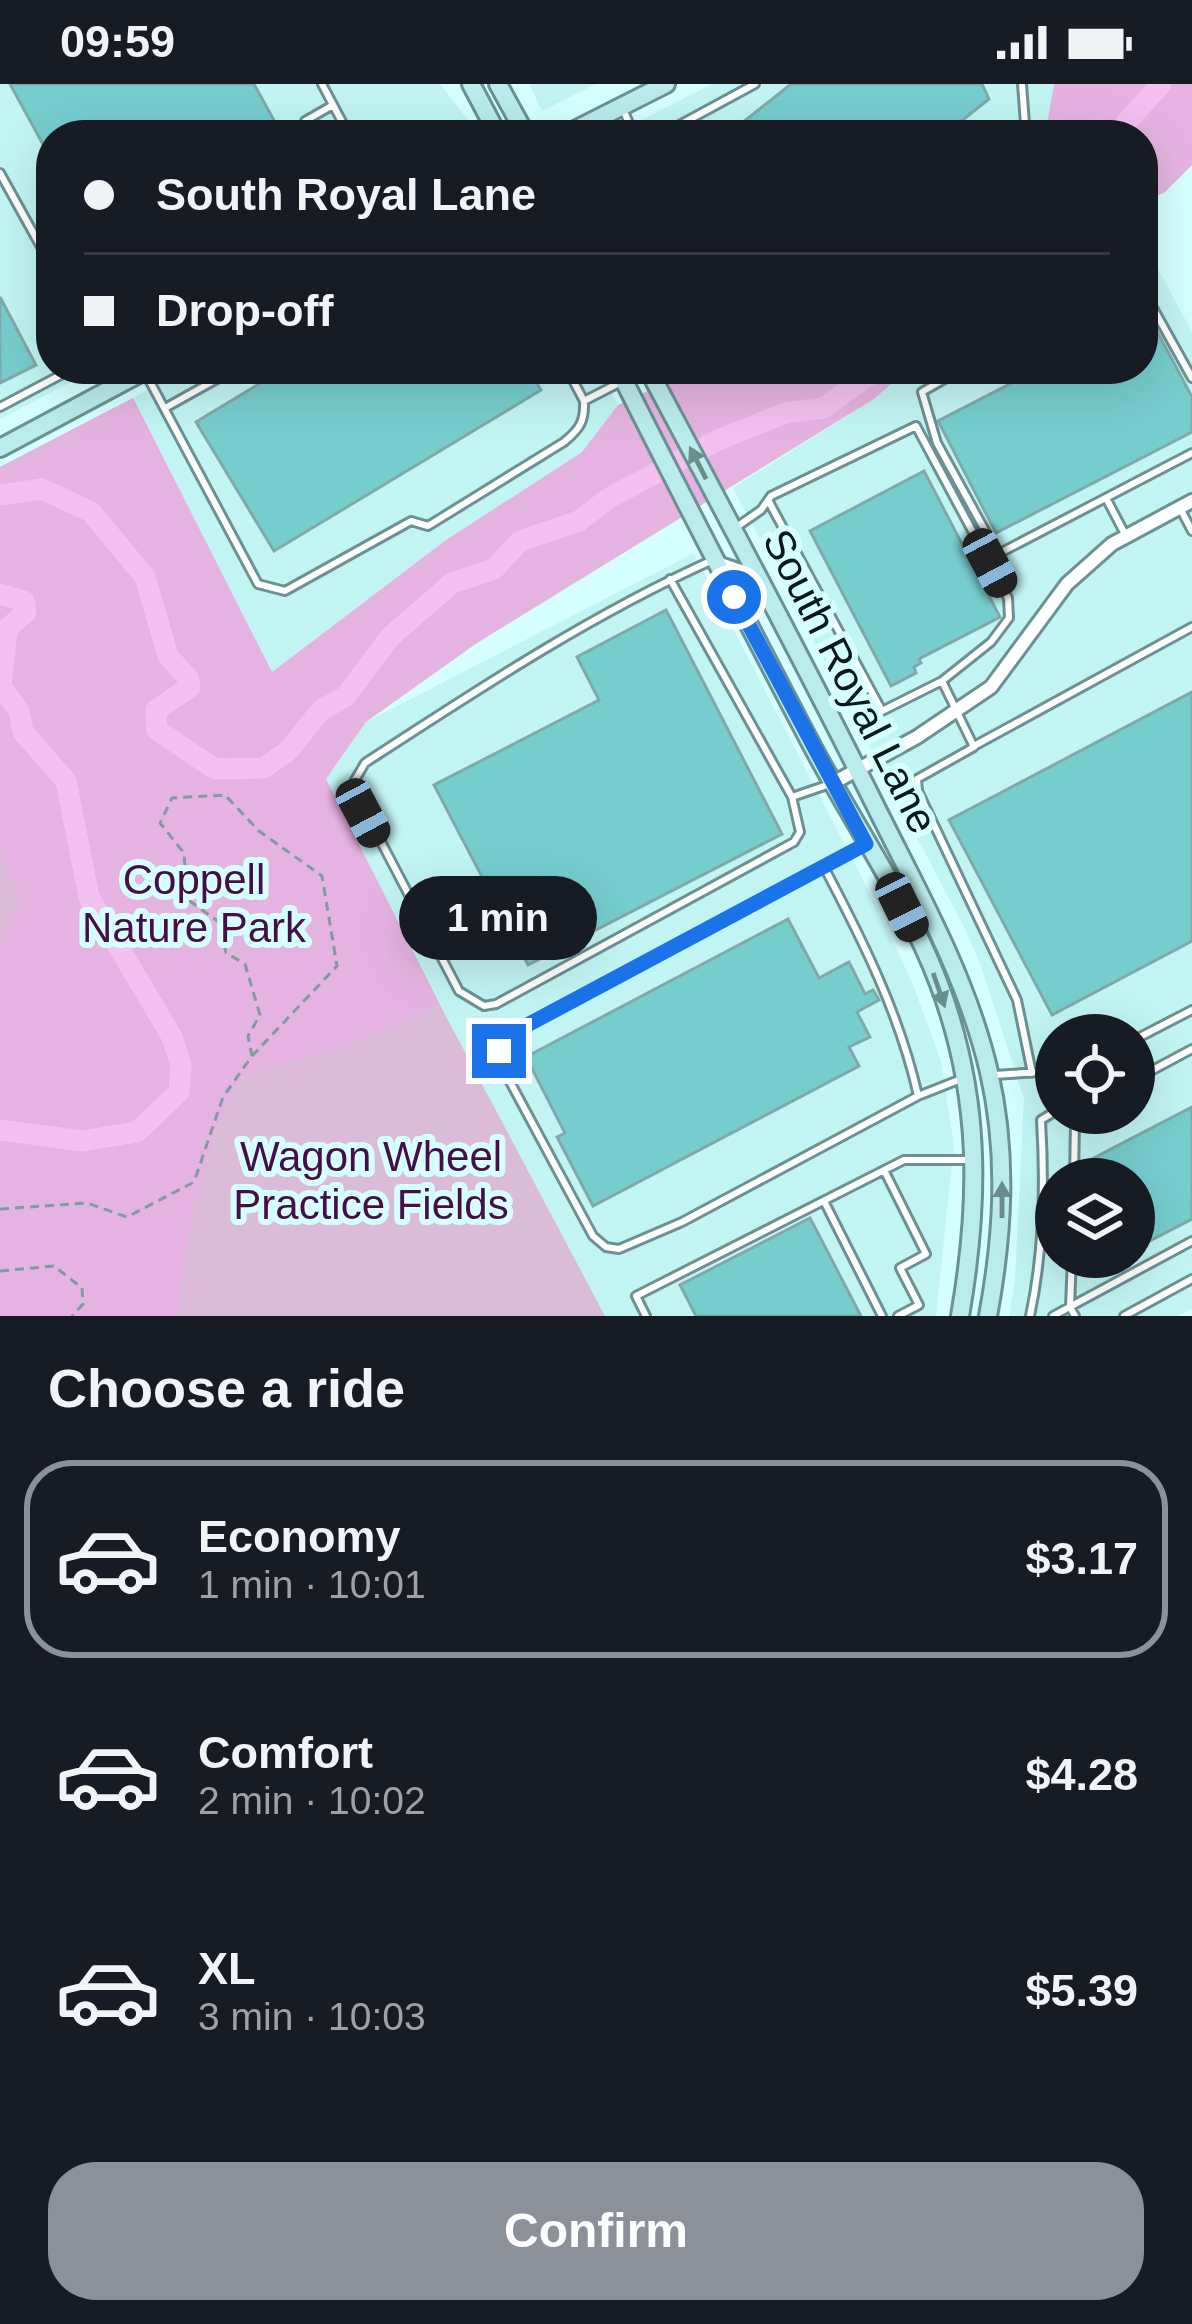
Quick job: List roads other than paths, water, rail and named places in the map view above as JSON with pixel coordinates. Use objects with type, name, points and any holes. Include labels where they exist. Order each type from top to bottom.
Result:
[{"type":"main road","points":[[471,84],[490,120]]},
{"type":"main road","points":[[498,84],[518,120]]},
{"type":"main road","points":[[594,120],[667,84]]},
{"type":"main road","points":[[0,448],[117,384]]},
{"type":"main road","name":"South Royal Lane","points":[[626,384],[939,985],[964,1078],[975,1160],[973,1229],[960,1316]]},
{"type":"main road","name":"South Royal Lane","points":[[656,384],[858,770],[957,972],[990,1076],[1003,1190],[988,1316]]},
{"type":"main road","points":[[964,1078],[990,1076]]},
{"type":"street","points":[[833,783],[991,687],[1067,584],[1126,536],[1186,504]]},
{"type":"lane","points":[[322,84],[341,120]]},
{"type":"lane","points":[[689,120],[755,84]]},
{"type":"lane","points":[[1022,84],[1025,120]]},
{"type":"lane","points":[[307,120],[334,106]]},
{"type":"lane","points":[[622,106],[628,120]]},
{"type":"lane","points":[[0,173],[36,238]]},
{"type":"lane","points":[[1158,317],[1192,378]]},
{"type":"lane","points":[[0,407],[44,384]]},
{"type":"lane","points":[[151,384],[258,584],[285,591],[410,520],[428,526],[564,442],[585,418],[584,401],[575,384]]},
{"type":"lane","points":[[165,408],[208,384]]},
{"type":"lane","points":[[584,401],[608,384]]},
{"type":"lane","points":[[936,384],[922,392],[937,443],[998,554],[1192,453]]},
{"type":"lane","points":[[732,530],[768,500],[916,426],[1008,598],[1009,618],[991,642],[942,681],[882,711],[768,500]]},
{"type":"lane","points":[[1106,498],[1126,536]]},
{"type":"lane","points":[[1186,504],[1192,531]]},
{"type":"lane","points":[[670,579],[792,797],[800,832],[794,842],[496,1004],[472,1002],[459,992],[441,962],[363,813],[354,790],[365,763],[466,697],[670,579],[715,559],[755,574]]},
{"type":"lane","points":[[1032,1072],[1017,1000],[917,790],[917,778],[1192,627]]},
{"type":"lane","points":[[942,681],[974,747]]},
{"type":"lane","points":[[792,797],[833,783]]},
{"type":"lane","points":[[866,844],[518,1030],[503,1040],[501,1065],[593,1236],[606,1247],[619,1249],[682,1222],[918,1096],[964,1078]]},
{"type":"lane","points":[[824,867],[866,946],[894,1014],[918,1096]]},
{"type":"lane","points":[[1155,1029],[1192,1010]]},
{"type":"lane","points":[[1155,1069],[1192,1049]]},
{"type":"lane","points":[[990,1076],[1035,1072]]},
{"type":"lane","points":[[1030,1316],[1044,1203],[1042,1134]]},
{"type":"lane","points":[[646,1316],[636,1296],[904,1160],[975,1160]]},
{"type":"lane","points":[[884,1170],[926,1254],[900,1268],[919,1305],[898,1316]]},
{"type":"lane","points":[[824,1201],[882,1316]]},
{"type":"lane","points":[[1053,1316],[1192,1241]]},
{"type":"lane","points":[[1071,1278],[1070,1307],[1075,1316]]},
{"type":"lane","points":[[1124,1316],[1192,1280]]},
{"type":"waterway","points":[[1129,120],[1161,84]]},
{"type":"waterway","points":[[0,495],[42,489],[91,512],[145,577],[168,656],[188,678],[190,687],[156,710],[157,730],[215,769],[264,768],[288,751],[321,710],[345,697],[390,637],[452,583],[494,569],[520,541],[579,521],[609,498],[718,440],[785,413],[823,408],[857,384]]},
{"type":"waterway","points":[[0,594],[24,601],[26,612],[7,629],[1,687],[19,711],[23,732],[66,781],[89,897],[172,1037],[181,1065],[179,1092],[137,1132],[82,1141],[0,1130]]},
{"type":"park label","name":"Coppell Nature Park","points":[[194,903]]},
{"type":"park label","name":"Wagon Wheel Practice Fields","points":[[371,1180]]}]
